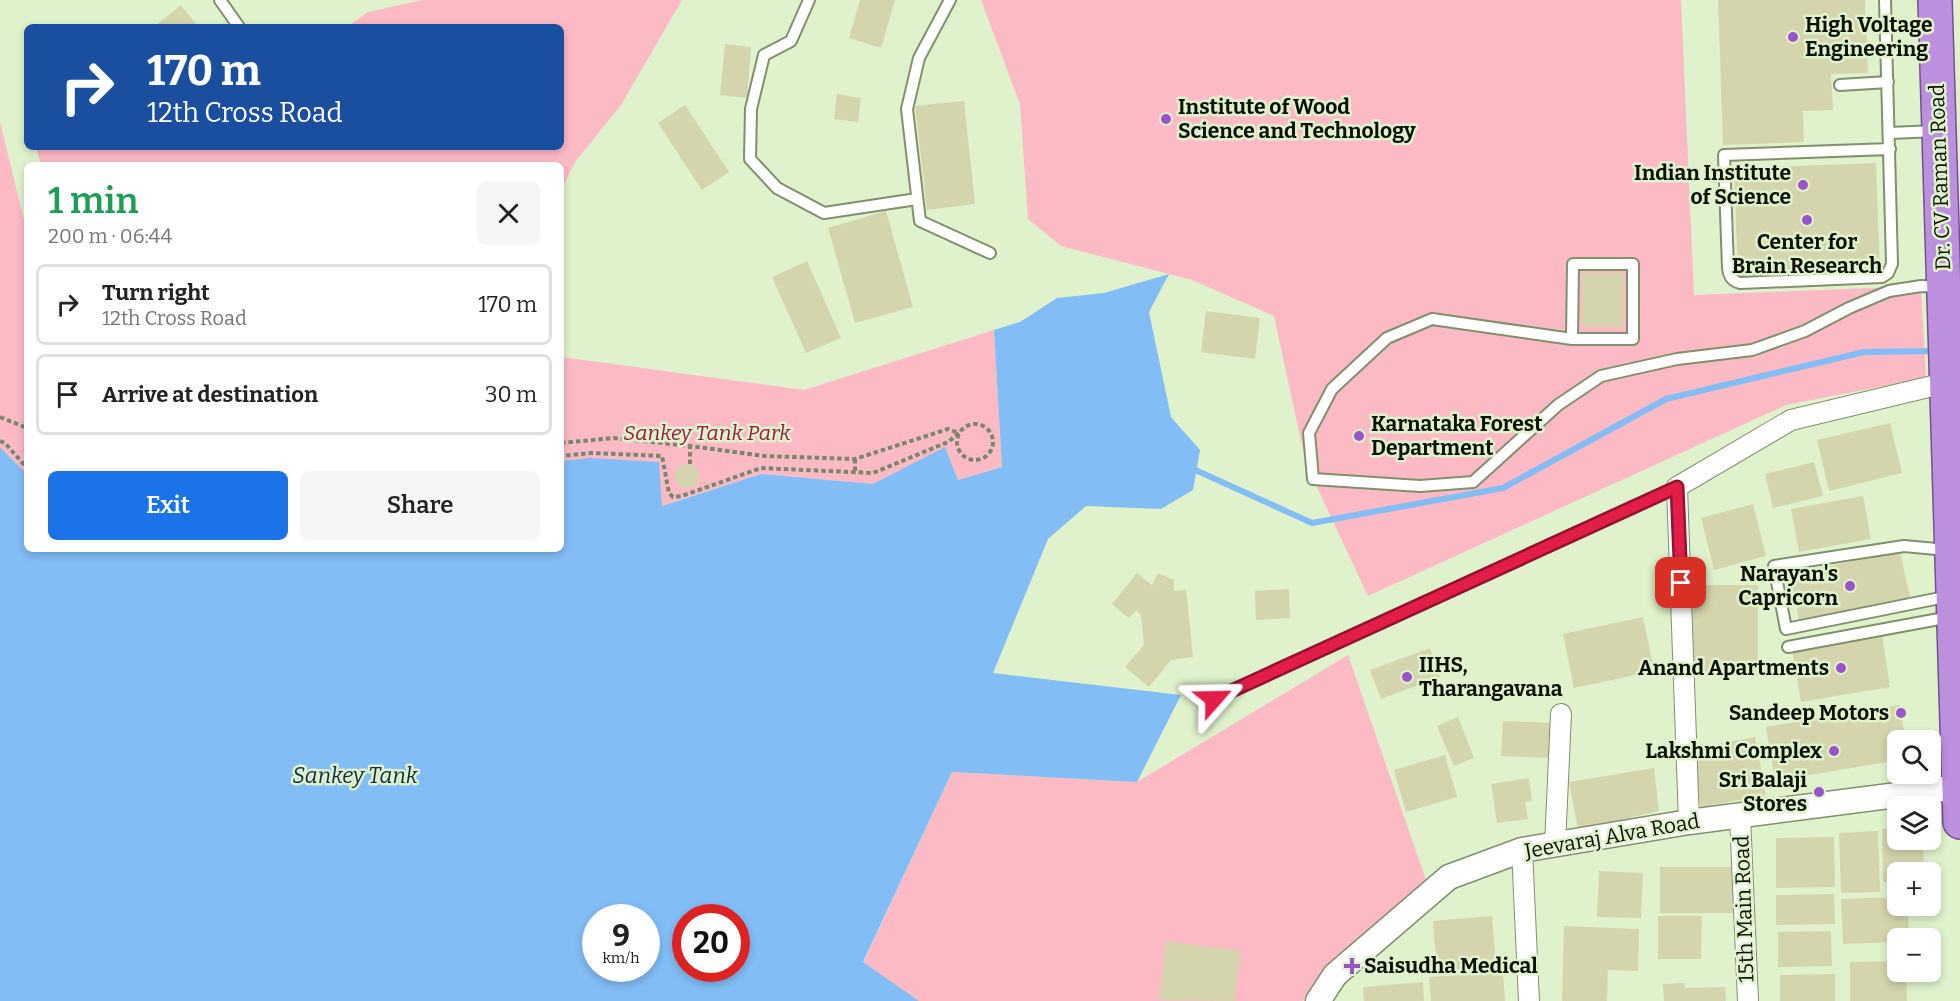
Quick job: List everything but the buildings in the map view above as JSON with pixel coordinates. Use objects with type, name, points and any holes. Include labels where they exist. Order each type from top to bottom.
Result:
[{"type":"highway","name":"Dr. CV Raman Road","points":[[1935,0],[1953,606],[1947,788],[1960,822]]},
{"type":"highway","name":"Dr. CV Raman Road","points":[[1956,0],[1960,89]]},
{"type":"street","points":[[1689,822],[1677,487],[1791,420],[1945,362]]},
{"type":"street","points":[[1555,845],[1561,714]]},
{"type":"street","name":"Jeevaraj Alva Road","points":[[1318,1001],[1335,975],[1449,877],[1522,850],[1689,822],[1947,788]]},
{"type":"street","name":"15th Main Road","points":[[1740,816],[1748,1001]]},
{"type":"street","points":[[1522,850],[1529,1001]]},
{"type":"street","points":[[1334,1001],[1335,975]]},
{"type":"lane","points":[[220,0],[237,24]]},
{"type":"lane","points":[[809,0],[791,41],[764,55],[751,109],[750,159],[777,188],[824,213],[917,199]]},
{"type":"lane","points":[[950,0],[919,58],[907,109],[920,221],[990,253]]},
{"type":"lane","points":[[1885,0],[1890,149],[1892,264],[1888,273],[1882,277],[1740,283],[1734,281],[1729,275],[1724,155],[1890,149]]},
{"type":"lane","points":[[1840,85],[1888,82]]},
{"type":"lane","points":[[1889,133],[1939,131]]},
{"type":"lane","points":[[1572,339],[1573,264],[1633,264],[1633,339],[1572,339],[1431,319],[1387,338],[1332,389],[1309,433],[1313,480],[1420,486],[1473,482],[1557,405],[1601,376],[1677,359],[1752,350],[1805,331],[1849,308],[1889,291],[1921,286],[1943,287]]},
{"type":"lane","points":[[1214,699],[1677,487]]},
{"type":"lane","points":[[1951,551],[1904,546],[1774,566],[1786,630],[1953,606]]},
{"type":"lane","points":[[1788,646],[1953,606]]},
{"type":"path","points":[[0,417],[24,427]]},
{"type":"path","points":[[564,456],[592,453],[662,456],[669,493],[673,497],[682,496],[761,468],[873,473],[948,442],[959,432],[969,424],[981,424],[987,427],[993,438],[992,450],[983,459],[966,458],[957,444],[959,432]]},
{"type":"path","points":[[564,443],[614,438],[764,456],[855,459],[948,429],[959,432]]},
{"type":"path","points":[[0,441],[24,465]]},
{"type":"path","points":[[690,446],[690,464]]},
{"type":"path","points":[[855,459],[855,473]]},
{"type":"green space","points":[[423,0],[682,0],[621,105],[575,162],[564,184],[564,162],[40,162],[37,150],[564,150],[564,24],[351,24],[368,12]]},
{"type":"green space","points":[[981,0],[1681,0],[1694,295],[1921,286],[1926,378],[1786,405],[1368,596],[1306,464],[1274,316],[1192,280],[1061,246],[1028,219],[1020,104]]},
{"type":"green space","points":[[0,122],[24,220],[24,471],[0,447]]},
{"type":"green space","name":"Sankey Tank Park","points":[[994,330],[1002,467],[958,480],[945,448],[873,484],[761,474],[661,506],[564,462],[564,357],[804,390]]},
{"type":"green space","points":[[1348,655],[1426,880],[1323,969],[1303,1001],[919,1001],[863,963],[952,772],[1137,782]]},
{"type":"water","name":"Sankey Tank","points":[[1169,274],[1149,312],[1171,417],[1200,450],[1193,490],[1161,509],[1086,506],[1048,539],[993,673],[1181,695],[1137,782],[952,772],[863,962],[919,1001],[0,1001],[0,447],[24,471],[24,552],[564,552],[564,461],[590,458],[659,462],[662,506],[761,474],[873,484],[945,447],[958,480],[1002,467],[994,330],[1020,322],[1057,298],[1104,293]]},
{"type":"waterway","points":[[1191,468],[1312,523],[1503,488],[1666,399],[1864,352],[1935,351]]},
{"type":"place","name":"High Voltage Engineering","points":[[1793,37]]},
{"type":"place","name":"Institute of Wood Science and Technology","points":[[1166,119]]},
{"type":"place","name":"Indian Institute of Science","points":[[1803,185]]},
{"type":"place","name":"Center for Brain Research","points":[[1807,220]]},
{"type":"place","name":"Karnataka Forest Department","points":[[1359,436]]},
{"type":"place","name":"Narayan's Capricorn","points":[[1850,586]]},
{"type":"place","name":"Anand Apartments","points":[[1841,668]]},
{"type":"place","name":"IIHS, Tharangavana","points":[[1407,677]]},
{"type":"place","name":"Sandeep Motors","points":[[1901,713]]},
{"type":"place","name":"Lakshmi Complex","points":[[1834,751]]},
{"type":"place","name":"Sri Balaji Stores","points":[[1819,792]]},
{"type":"place","name":"Saisudha Medical","points":[[1352,966]]},
{"type":"route","points":[[1214,699],[1677,487],[1681,583]]}]
